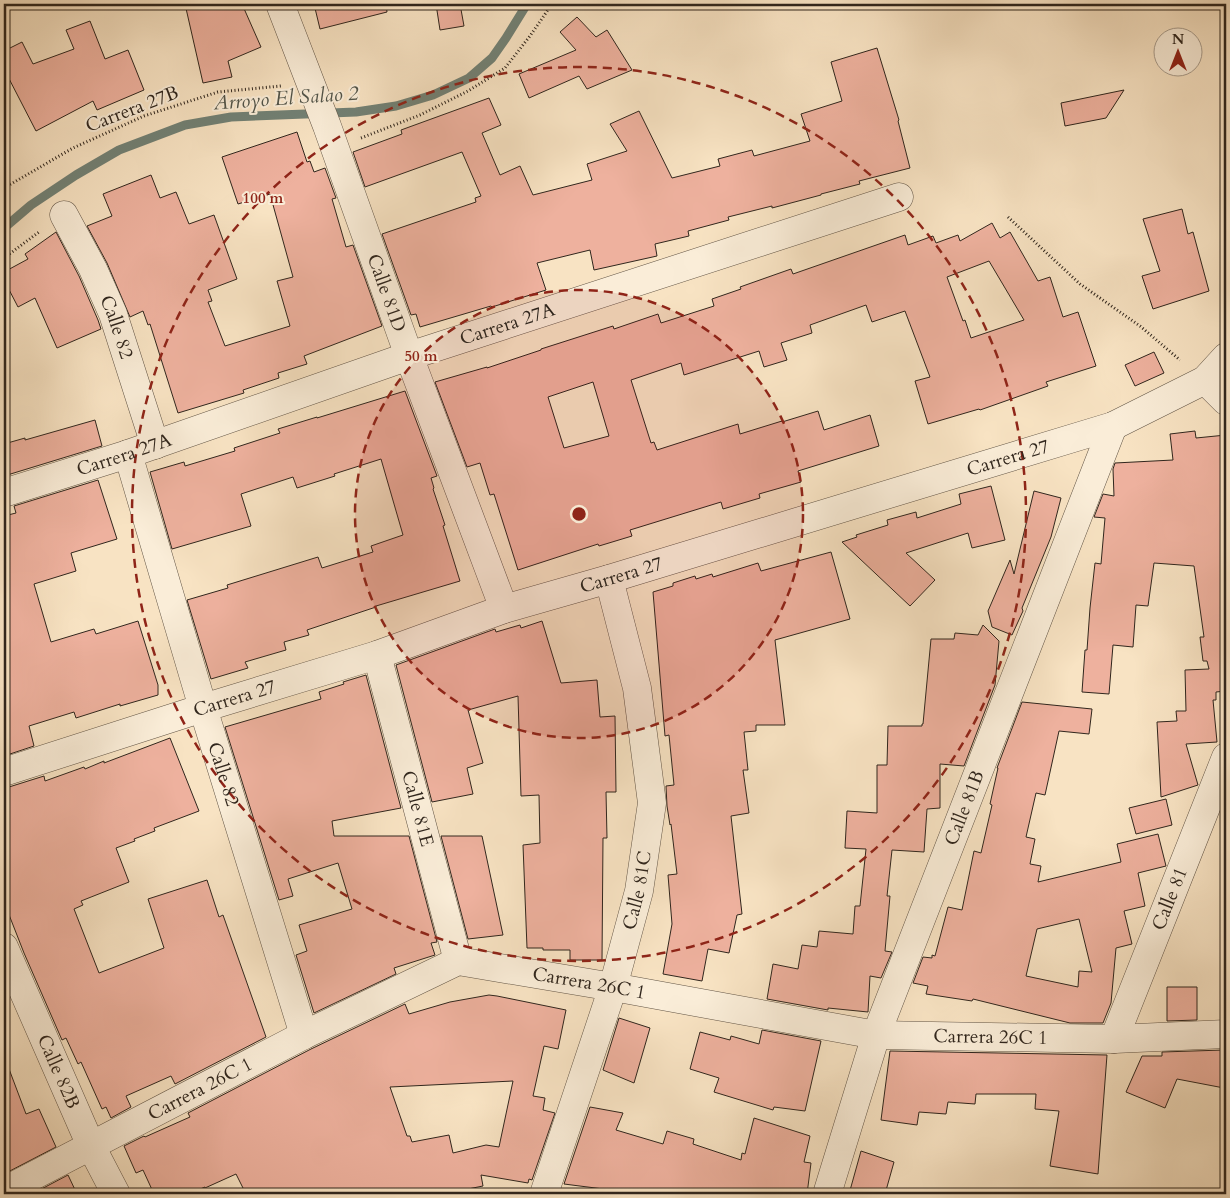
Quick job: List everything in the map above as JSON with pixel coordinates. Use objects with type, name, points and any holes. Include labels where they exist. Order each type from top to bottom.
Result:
[{"type":"street","name":"Calle 81D","points":[[280,4],[331,137],[409,356],[504,609]]},
{"type":"street","name":"Carrera 27A","points":[[4,493],[155,445],[409,356],[899,197]]},
{"type":"street","name":"Calle 82","points":[[64,214],[113,314],[155,445]]},
{"type":"street","name":"Carrera 27","points":[[4,772],[203,708],[377,656],[504,609],[1113,426],[1205,380],[1226,357]]},
{"type":"street","points":[[1205,380],[1226,401]]},
{"type":"street","name":"Calle 81B","points":[[827,1194],[876,1035],[1113,426]]},
{"type":"street","name":"Calle 82","points":[[128,454],[203,708],[304,1034]]},
{"type":"street","name":"Calle 81C","points":[[544,1194],[613,987],[639,891],[652,803],[637,688],[608,579]]},
{"type":"street","name":"Calle 81E","points":[[377,656],[458,961]]},
{"type":"street","name":"Calle 81","points":[[1114,1040],[1226,757]]},
{"type":"street","name":"Calle 82B","points":[[4,947],[91,1146],[116,1194]]},
{"type":"street","name":"Carrera 26C 1","points":[[4,1191],[304,1034],[458,961],[876,1035],[1114,1040],[1226,1034]]},
{"type":"path","points":[[331,137],[420,114],[468,91],[505,68],[552,4]]},
{"type":"path","name":"Carrera 27B","points":[[4,188],[73,148],[144,116],[218,92],[312,87]]},
{"type":"path","points":[[4,258],[64,214]]},
{"type":"path","points":[[1008,218],[1080,284],[1140,326],[1205,380]]},
{"type":"building","points":[[185,4],[242,4],[261,47],[228,61],[232,77],[203,83]]},
{"type":"building","points":[[314,4],[386,4],[387,12],[320,29]]},
{"type":"building","points":[[436,4],[460,4],[464,26],[440,30]]},
{"type":"building","points":[[577,17],[596,37],[607,30],[632,70],[587,89],[579,76],[529,98],[519,74],[576,50],[560,32]]},
{"type":"building","points":[[90,21],[105,59],[128,50],[144,90],[97,110],[93,101],[36,131],[4,69],[4,51],[22,42],[33,64],[74,49],[66,30]]},
{"type":"building","points":[[877,48],[899,120],[910,168],[859,181],[860,184],[821,195],[728,217],[729,220],[688,231],[689,236],[655,244],[657,256],[594,270],[590,250],[537,263],[546,290],[492,307],[420,327],[416,314],[411,315],[382,234],[476,202],[475,198],[481,196],[462,152],[365,187],[353,152],[402,134],[401,130],[489,98],[501,125],[482,133],[500,175],[520,166],[533,195],[592,180],[587,164],[627,151],[610,124],[639,111],[672,178],[720,166],[718,159],[752,150],[754,156],[810,141],[801,114],[842,101],[831,62]]},
{"type":"building","points":[[1124,90],[1106,118],[1065,126],[1061,103]]},
{"type":"building","points":[[297,132],[307,162],[310,161],[314,172],[325,168],[336,198],[332,199],[346,247],[353,245],[382,326],[304,356],[307,364],[278,373],[279,378],[243,390],[244,393],[178,413],[150,324],[148,325],[143,311],[130,317],[107,263],[87,226],[112,216],[103,194],[151,175],[160,198],[176,192],[189,224],[214,215],[237,279],[208,290],[212,301],[208,302],[225,346],[290,326],[277,281],[293,277],[270,194],[238,204],[222,157]]},
{"type":"building","points":[[1182,209],[1188,234],[1193,232],[1209,291],[1153,309],[1142,276],[1160,271],[1143,219]]},
{"type":"building","points":[[992,223],[1000,238],[1010,232],[1038,281],[1050,277],[1063,317],[1078,312],[1096,366],[1046,382],[1048,386],[980,410],[928,424],[915,381],[930,377],[905,311],[872,322],[866,305],[810,325],[812,333],[781,343],[787,360],[764,367],[759,351],[684,375],[681,363],[631,380],[651,443],[654,442],[657,450],[738,424],[740,434],[818,411],[824,430],[870,415],[879,446],[798,471],[801,482],[759,494],[760,498],[723,509],[721,502],[630,530],[632,536],[599,546],[598,544],[518,570],[494,494],[490,495],[480,463],[467,467],[435,382],[487,368],[613,326],[614,329],[658,314],[661,323],[714,306],[712,299],[741,289],[740,287],[791,269],[793,274],[905,235],[908,245],[933,236],[936,243],[958,235],[960,241]],"holes":[[[989,261],[1024,320],[971,338],[947,277]],[[593,382],[609,436],[564,448],[548,397]]]},
{"type":"building","points":[[56,232],[79,276],[101,329],[57,348],[35,298],[18,307],[4,280],[4,272],[28,259],[25,254]]},
{"type":"building","points":[[1154,352],[1164,373],[1135,386],[1125,365]]},
{"type":"building","points":[[405,391],[437,476],[431,478],[433,489],[460,581],[376,606],[307,630],[309,635],[284,642],[286,650],[245,662],[248,668],[211,679],[187,600],[228,588],[227,585],[318,557],[322,568],[373,552],[371,546],[403,535],[381,459],[297,488],[293,477],[241,494],[251,526],[172,549],[150,472],[184,462],[185,466],[235,451],[234,448],[280,433],[278,429]]},
{"type":"building","points":[[95,420],[102,446],[4,476],[4,444]]},
{"type":"building","points":[[1195,431],[1196,438],[1226,435],[1226,691],[1216,692],[1216,700],[1213,700],[1217,742],[1186,744],[1198,785],[1161,797],[1157,722],[1177,721],[1176,711],[1186,711],[1185,670],[1209,669],[1207,661],[1203,661],[1200,637],[1204,637],[1194,566],[1154,563],[1148,606],[1136,605],[1133,647],[1113,645],[1109,694],[1082,692],[1095,563],[1101,564],[1105,518],[1094,517],[1103,494],[1114,496],[1113,469],[1115,463],[1173,460],[1170,434]]},
{"type":"building","points":[[98,480],[117,539],[71,553],[76,571],[34,584],[51,642],[94,629],[96,634],[138,621],[158,685],[158,695],[120,706],[120,704],[76,718],[74,712],[29,726],[34,746],[4,756],[4,516],[16,513],[14,506]]},
{"type":"building","points":[[991,486],[1005,540],[972,548],[968,533],[906,553],[935,580],[910,606],[842,542],[857,537],[856,535],[888,525],[887,520],[916,512],[917,518],[961,504],[959,494]]},
{"type":"building","points":[[1034,491],[1061,498],[1051,537],[1012,635],[992,627],[988,611],[1010,560],[1014,574]]},
{"type":"building","points":[[831,552],[850,619],[775,640],[785,725],[756,725],[756,731],[744,732],[748,770],[743,770],[749,813],[731,816],[742,914],[737,915],[729,953],[708,949],[702,981],[663,974],[672,924],[668,875],[677,874],[666,786],[674,785],[669,735],[665,736],[653,592],[673,586],[673,583],[695,576],[696,579],[712,574],[713,577],[758,563],[761,571]]},
{"type":"building","points":[[542,621],[561,683],[597,680],[600,717],[615,716],[616,792],[606,792],[607,838],[603,838],[602,960],[570,960],[570,950],[527,948],[523,845],[540,843],[539,795],[521,796],[518,696],[468,710],[483,763],[467,768],[473,794],[432,802],[396,665],[495,629],[496,632],[520,625],[521,628]]},
{"type":"building","points":[[983,625],[999,641],[995,685],[964,766],[940,764],[940,808],[927,809],[924,852],[892,850],[887,896],[890,896],[885,951],[892,952],[881,978],[870,976],[868,1012],[828,1008],[828,1010],[767,999],[773,964],[798,969],[802,945],[817,947],[819,931],[853,934],[855,906],[860,906],[866,849],[845,848],[847,811],[877,813],[877,765],[887,765],[888,726],[922,726],[923,724],[931,639],[954,639],[955,633],[978,635]]},
{"type":"building","points":[[366,675],[401,808],[332,821],[334,836],[409,836],[437,942],[431,943],[435,955],[394,968],[396,974],[314,1013],[296,955],[307,951],[299,925],[352,909],[338,863],[288,879],[293,896],[279,900],[225,727],[321,699],[319,692]]},
{"type":"building","points":[[1022,702],[1092,709],[1089,734],[1059,731],[1045,795],[1036,793],[1026,837],[1035,839],[1030,864],[1041,866],[1038,882],[1121,862],[1117,844],[1158,834],[1166,866],[1138,873],[1145,906],[1124,911],[1132,944],[1116,948],[1111,1003],[1103,1023],[1070,1023],[973,999],[972,1001],[926,994],[928,986],[913,983],[923,957],[932,958],[932,955],[935,956],[948,907],[962,910],[974,851],[981,853],[992,805],[990,804],[997,768]],"holes":[[[1079,919],[1092,972],[1079,971],[1078,987],[1026,976],[1037,929]]]},
{"type":"building","points":[[170,738],[199,811],[154,828],[155,831],[116,848],[129,882],[81,901],[83,905],[74,909],[99,973],[164,948],[148,899],[207,880],[219,917],[223,915],[266,1037],[175,1084],[171,1076],[126,1096],[131,1107],[111,1118],[106,1107],[102,1109],[81,1062],[78,1064],[66,1038],[62,1040],[4,902],[4,787],[44,776],[45,781],[84,767],[85,769],[104,761],[104,763]]},
{"type":"building","points":[[1166,799],[1172,825],[1136,834],[1129,808]]},
{"type":"building","points":[[441,836],[482,836],[503,935],[468,939]]},
{"type":"building","points":[[1167,987],[1197,987],[1197,1020],[1167,1021]]},
{"type":"building","points":[[489,995],[566,1010],[558,1049],[544,1046],[533,1096],[545,1098],[543,1110],[555,1113],[532,1180],[529,1179],[528,1183],[481,1175],[483,1186],[443,1194],[246,1194],[236,1174],[188,1194],[154,1194],[143,1170],[136,1173],[124,1146],[190,1117],[188,1113],[311,1049],[405,1004],[409,1014],[450,1002]],"holes":[[[513,1081],[499,1147],[486,1145],[453,1153],[449,1135],[412,1142],[410,1136],[407,1136],[390,1087]]]},
{"type":"building","points":[[619,1018],[650,1028],[634,1083],[603,1070]]},
{"type":"building","points":[[762,1030],[821,1041],[805,1111],[774,1107],[773,1110],[714,1092],[719,1078],[690,1069],[700,1032],[730,1040],[731,1036],[759,1044]]},
{"type":"building","points":[[1226,1050],[1226,1081],[1224,1088],[1177,1079],[1165,1108],[1126,1092],[1142,1056],[1162,1056],[1162,1052]]},
{"type":"building","points":[[890,1051],[1107,1055],[1098,1174],[1050,1166],[1059,1111],[1035,1109],[1036,1094],[976,1094],[975,1104],[948,1102],[946,1114],[919,1112],[917,1125],[881,1120]]},
{"type":"building","points":[[6,1061],[26,1114],[39,1109],[56,1147],[4,1174],[4,1062]]},
{"type":"building","points":[[590,1107],[623,1113],[616,1130],[663,1144],[667,1131],[694,1139],[693,1144],[741,1160],[742,1153],[745,1154],[754,1118],[810,1136],[804,1162],[811,1163],[807,1194],[626,1194],[627,1192],[564,1184]]},
{"type":"building","points":[[861,1151],[894,1162],[885,1194],[849,1194]]},
{"type":"building","points":[[68,1175],[77,1194],[32,1194]]},
{"type":"waterway","name":"Arroyo El Salao 2","points":[[4,228],[31,205],[76,175],[119,150],[185,125],[231,117],[356,112],[396,106],[433,95],[469,78],[492,58],[527,4]]}]
